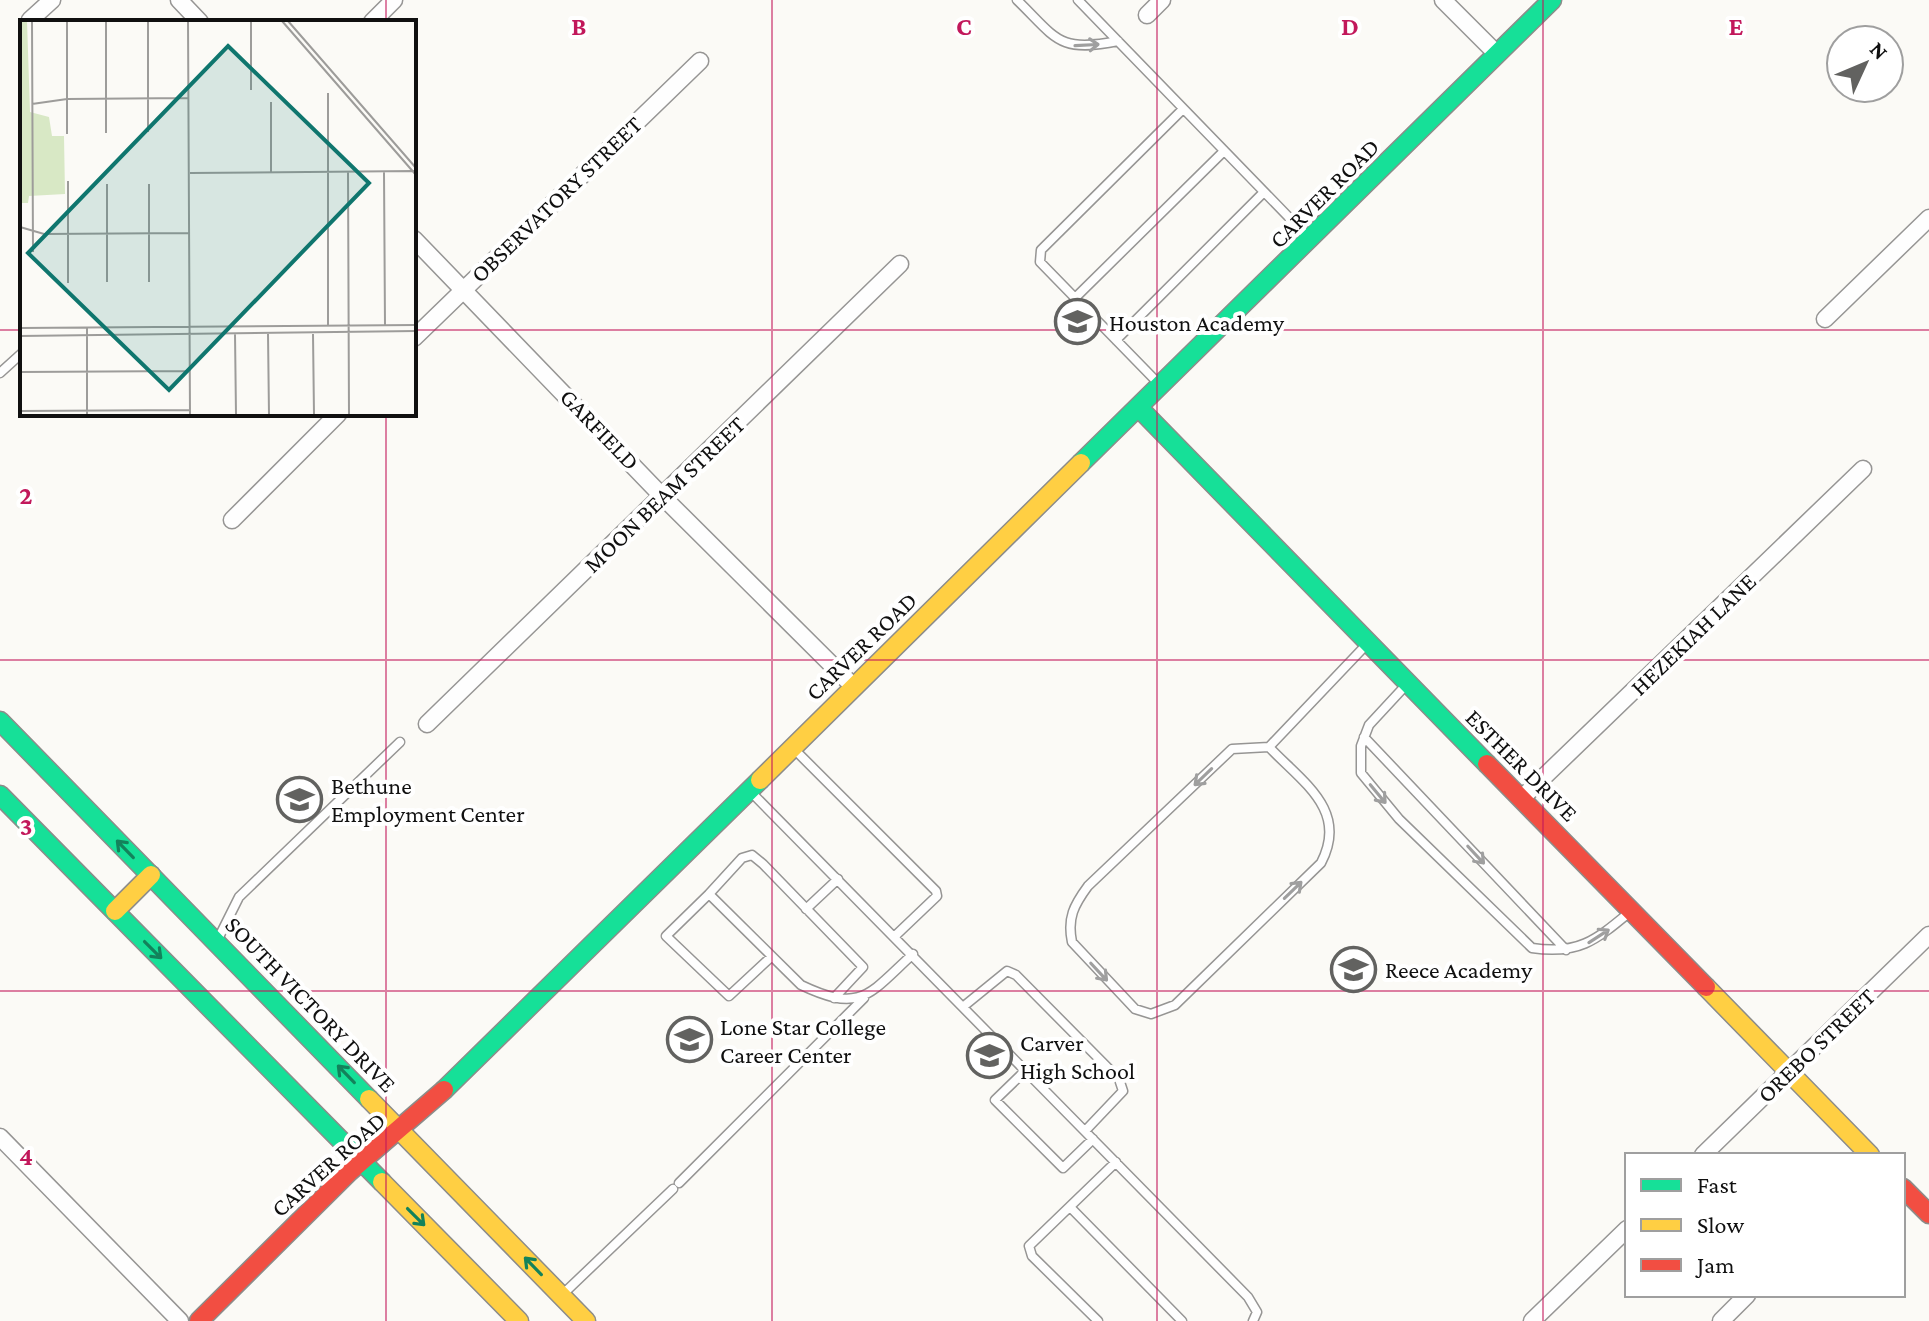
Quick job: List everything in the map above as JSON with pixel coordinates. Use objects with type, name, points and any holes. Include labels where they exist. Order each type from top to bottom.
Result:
[{"type":"street","points":[[30,20],[52,0]]},
{"type":"street","points":[[179,0],[198,20]]},
{"type":"street","points":[[374,20],[394,0]]},
{"type":"street","points":[[1147,15],[1162,0]]},
{"type":"street","points":[[1443,0],[1497,54]]},
{"type":"street","name":"CARVER ROAD","points":[[199,1321],[362,1162],[401,1130],[1312,241],[1552,0]]},
{"type":"street","name":"OBSERVATORY STREET","points":[[416,336],[700,61]]},
{"type":"street","points":[[1825,319],[1929,218]]},
{"type":"street","name":"GARFIELD","points":[[416,241],[663,497],[854,687]]},
{"type":"street","name":"MOON BEAM STREET","points":[[427,724],[900,264]]},
{"type":"street","name":"ESTHER DRIVE","points":[[1139,408],[1868,1153]]},
{"type":"street","points":[[232,520],[336,416]]},
{"type":"street","name":"HEZEKIAH LANE","points":[[1522,798],[1863,469]]},
{"type":"street","name":"SOUTH VICTORY DRIVE","points":[[0,721],[586,1321]]},
{"type":"street","points":[[0,795],[519,1321]]},
{"type":"street","points":[[115,911],[151,875]]},
{"type":"street","name":"OREBO STREET","points":[[1705,1153],[1929,935]]},
{"type":"street","points":[[0,1137],[180,1321]]},
{"type":"street","points":[[1905,1190],[1929,1214]]},
{"type":"street","points":[[1532,1321],[1625,1231]]},
{"type":"street","points":[[1721,1321],[1745,1297]]},
{"type":"lane","points":[[1017,0],[1062,44],[1085,47],[1118,41]]},
{"type":"lane","points":[[1078,0],[1312,241]]},
{"type":"lane","points":[[1162,387],[1040,262],[1041,250],[1183,109]]},
{"type":"lane","points":[[1075,298],[1224,151]]},
{"type":"lane","points":[[1116,340],[1264,192]]},
{"type":"lane","points":[[0,373],[20,355]]},
{"type":"lane","points":[[1269,747],[1327,808],[1332,825],[1330,846],[1321,863],[1175,1005],[1151,1014],[1135,1009],[1072,942],[1070,930],[1074,906],[1088,886],[1232,749],[1269,747],[1368,643]]},
{"type":"lane","points":[[1408,683],[1369,725],[1364,737],[1361,773],[1399,819],[1532,948],[1566,950],[1595,941],[1631,910]]},
{"type":"lane","points":[[1364,737],[1566,950]]},
{"type":"lane","points":[[216,942],[229,922],[239,897],[400,742]]},
{"type":"lane","points":[[793,747],[936,891],[937,896],[895,936]]},
{"type":"lane","points":[[749,790],[1248,1297],[1257,1312],[1253,1321]]},
{"type":"lane","points":[[771,957],[729,996],[666,936],[742,858],[752,855],[863,967],[834,998]]},
{"type":"lane","points":[[806,909],[838,879]]},
{"type":"lane","points":[[709,894],[801,985],[834,998],[865,998]]},
{"type":"lane","points":[[562,1296],[913,954]]},
{"type":"lane","points":[[964,1006],[1007,971],[1016,975],[1119,1079],[1123,1091],[1085,1131]]},
{"type":"lane","points":[[1026,1070],[995,1100],[1063,1168],[1093,1139]]},
{"type":"lane","points":[[1098,1321],[1032,1256],[1029,1246],[1116,1162]]},
{"type":"lane","points":[[1070,1207],[1182,1321]]},
{"type":"traffic: fast","points":[[1081,463],[1552,0]]},
{"type":"traffic: fast","points":[[1139,408],[1487,764]]},
{"type":"traffic: fast","points":[[0,721],[369,1099]]},
{"type":"traffic: fast","points":[[444,1090],[760,780]]},
{"type":"traffic: fast","points":[[0,795],[382,1182]]},
{"type":"traffic: slow","points":[[760,780],[1081,463]]},
{"type":"traffic: slow","points":[[115,911],[151,875]]},
{"type":"traffic: slow","points":[[1706,987],[1868,1153]]},
{"type":"traffic: slow","points":[[369,1099],[586,1321]]},
{"type":"traffic: slow","points":[[382,1182],[519,1321]]},
{"type":"traffic: jam","points":[[1487,764],[1706,987]]},
{"type":"traffic: jam","points":[[199,1321],[349,1172],[444,1090]]},
{"type":"traffic: jam","points":[[1905,1190],[1929,1214]]},
{"type":"place","name":"Houston Academy","points":[[1078,322]]},
{"type":"place","name":"Bethune Employment Center","points":[[300,799]]},
{"type":"place","name":"Reece Academy","points":[[1354,969]]},
{"type":"place","name":"Lone Star College Career Center","points":[[689,1040]]},
{"type":"place","name":"Carver High School","points":[[989,1056]]}]
